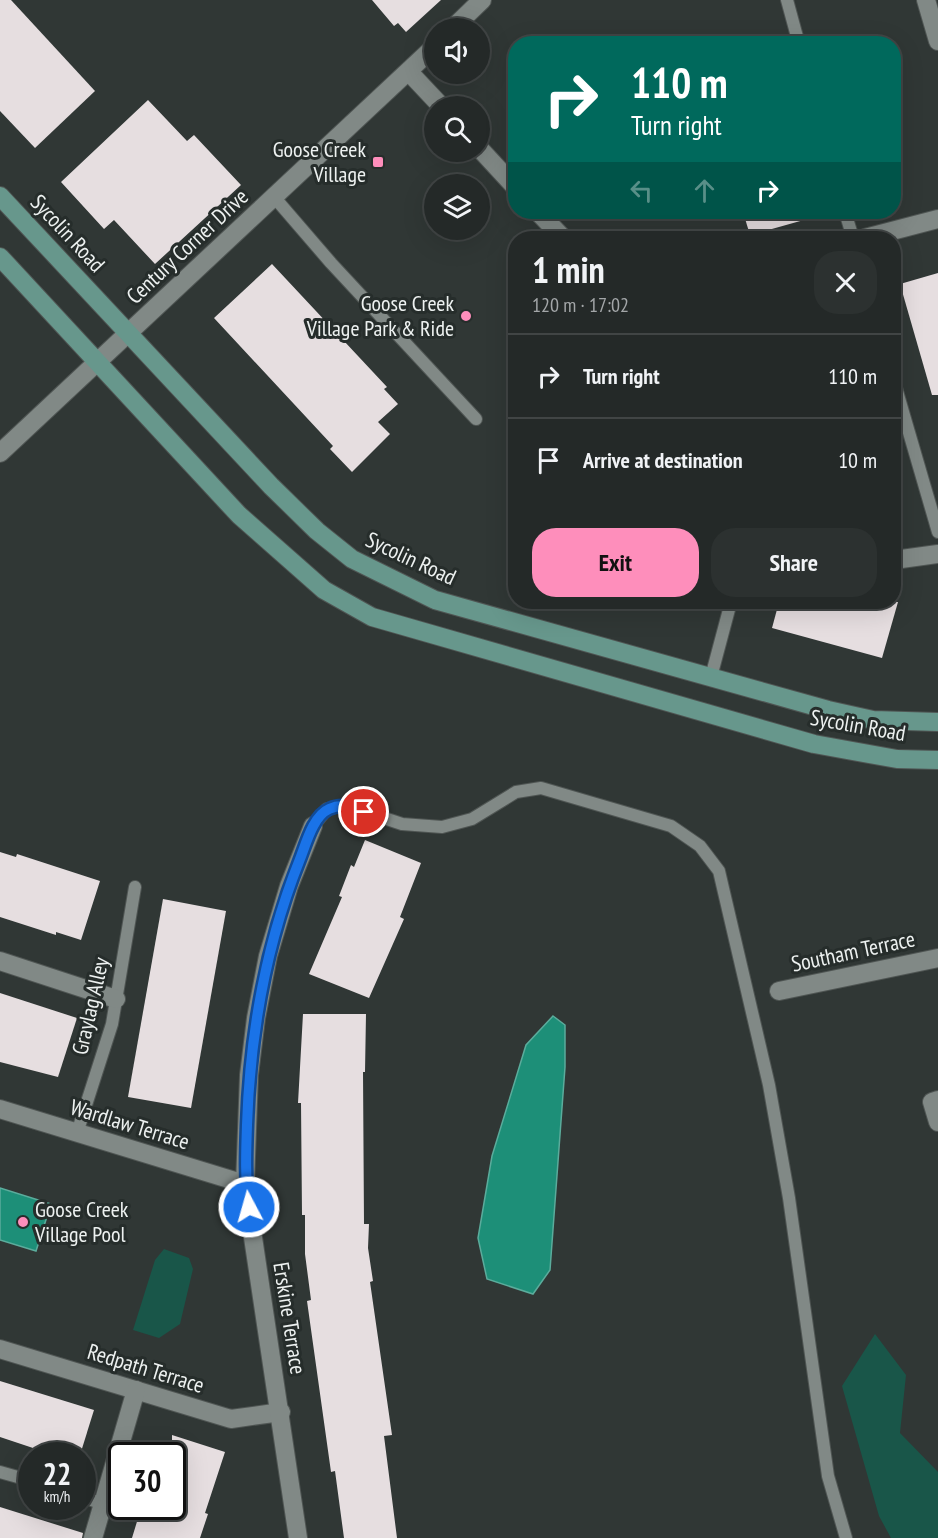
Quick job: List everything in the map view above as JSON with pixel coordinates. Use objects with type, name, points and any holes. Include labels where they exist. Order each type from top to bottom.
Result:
[{"type":"main road","name":"Sycolin Road","points":[[0,196],[271,486],[317,531],[352,559],[435,600],[711,677],[873,720],[938,722]]},
{"type":"main road","name":"Sycolin Road","points":[[0,256],[239,515],[324,590],[372,617],[814,744],[897,759],[938,760]]},
{"type":"street","points":[[463,18],[482,0]]},
{"type":"street","points":[[926,0],[938,41]]},
{"type":"street","name":"Century Corner Drive","points":[[0,453],[424,57]]},
{"type":"street","points":[[409,72],[432,96]]},
{"type":"street","points":[[490,160],[508,179]]},
{"type":"street","points":[[545,219],[556,231]]},
{"type":"street","points":[[893,231],[938,219]]},
{"type":"street","points":[[901,559],[938,554]]},
{"type":"street","name":"Erskine Terrace","points":[[298,1538],[281,1412],[245,1184],[249,1076],[256,1017],[268,956],[289,886],[313,826]]},
{"type":"street","name":"Southam Terrace","points":[[779,991],[938,958]]},
{"type":"street","points":[[0,961],[116,999]]},
{"type":"street","points":[[935,1101],[938,1122]]},
{"type":"street","name":"Wardlaw Terrace","points":[[0,1109],[245,1184]]},
{"type":"street","name":"Redpath Terrace","points":[[0,1349],[231,1419],[281,1412]]},
{"type":"street","points":[[93,1538],[136,1390]]},
{"type":"lane","points":[[787,0],[797,36]]},
{"type":"lane","points":[[275,198],[331,263],[476,418]]},
{"type":"lane","points":[[901,405],[938,532]]},
{"type":"lane","points":[[711,677],[729,609]]},
{"type":"lane","points":[[313,826],[327,809],[345,805],[402,824],[442,827],[472,819],[516,792],[541,788],[671,826],[700,846],[718,871],[770,1085],[789,1198],[828,1476],[846,1538]]},
{"type":"lane","name":"Graylag Alley","points":[[77,1133],[112,1024],[135,887]]},
{"type":"lane","points":[[0,1472],[18,1477]]},
{"type":"lane","points":[[96,1501],[104,1504]]},
{"type":"shaded area","points":[[553,1016],[565,1025],[565,1067],[550,1270],[533,1294],[487,1279],[478,1238],[492,1156],[526,1045]]},
{"type":"shaded area","name":"Goose Creek Village Pool","points":[[0,1188],[51,1204],[36,1251],[0,1240]]},
{"type":"shaded area","points":[[164,1249],[189,1258],[193,1269],[180,1324],[159,1338],[133,1330],[155,1260]]},
{"type":"shaded area","points":[[875,1334],[906,1375],[900,1433],[938,1472],[938,1538],[891,1538],[879,1516],[842,1386]]},
{"type":"building","points":[[0,0],[11,0],[95,91],[35,148],[0,111]]},
{"type":"building","points":[[372,0],[441,0],[406,32],[398,23],[394,26]]},
{"type":"building","points":[[148,100],[187,141],[194,135],[241,185],[155,264],[114,220],[104,229],[61,182]]},
{"type":"building","points":[[745,219],[807,219],[764,231],[749,231]]},
{"type":"building","points":[[272,264],[387,387],[384,389],[398,404],[378,422],[390,434],[352,472],[330,449],[333,446],[214,318]]},
{"type":"building","points":[[938,273],[938,395],[932,395],[901,284]]},
{"type":"building","points":[[777,609],[896,609],[882,658],[772,628]]},
{"type":"building","points":[[365,840],[421,863],[400,917],[404,919],[369,998],[309,974],[342,897],[339,896],[351,865],[354,867]]},
{"type":"building","points":[[0,852],[16,857],[17,854],[100,881],[81,940],[56,932],[56,935],[0,917]]},
{"type":"building","points":[[163,899],[226,911],[191,1108],[128,1097]]},
{"type":"building","points":[[0,993],[77,1018],[58,1077],[0,1062]]},
{"type":"building","points":[[303,1014],[366,1014],[365,1072],[363,1072],[364,1224],[369,1224],[368,1248],[373,1281],[370,1282],[392,1435],[384,1436],[397,1538],[344,1538],[335,1471],[331,1472],[307,1301],[311,1300],[305,1254],[305,1215],[302,1215],[301,1103],[298,1103]]},
{"type":"building","points":[[0,1381],[94,1410],[84,1442],[18,1443],[0,1437]]},
{"type":"building","points":[[172,1435],[225,1452],[205,1513],[208,1514],[200,1538],[132,1538],[137,1520],[186,1520],[186,1442],[172,1442]]},
{"type":"building","points":[[0,1507],[18,1513],[18,1520],[42,1520],[83,1533],[82,1538],[0,1538]]},
{"type":"place","name":"Goose Creek Village","points":[[378,162]]},
{"type":"place","name":"Goose Creek Village Park & Ride","points":[[466,316]]},
{"type":"place","name":"Goose Creek Village Pool","points":[[23,1222]]},
{"type":"route","points":[[249,1207],[245,1184],[249,1076],[256,1017],[268,956],[289,886],[313,826],[327,809],[345,805],[364,812]]}]
